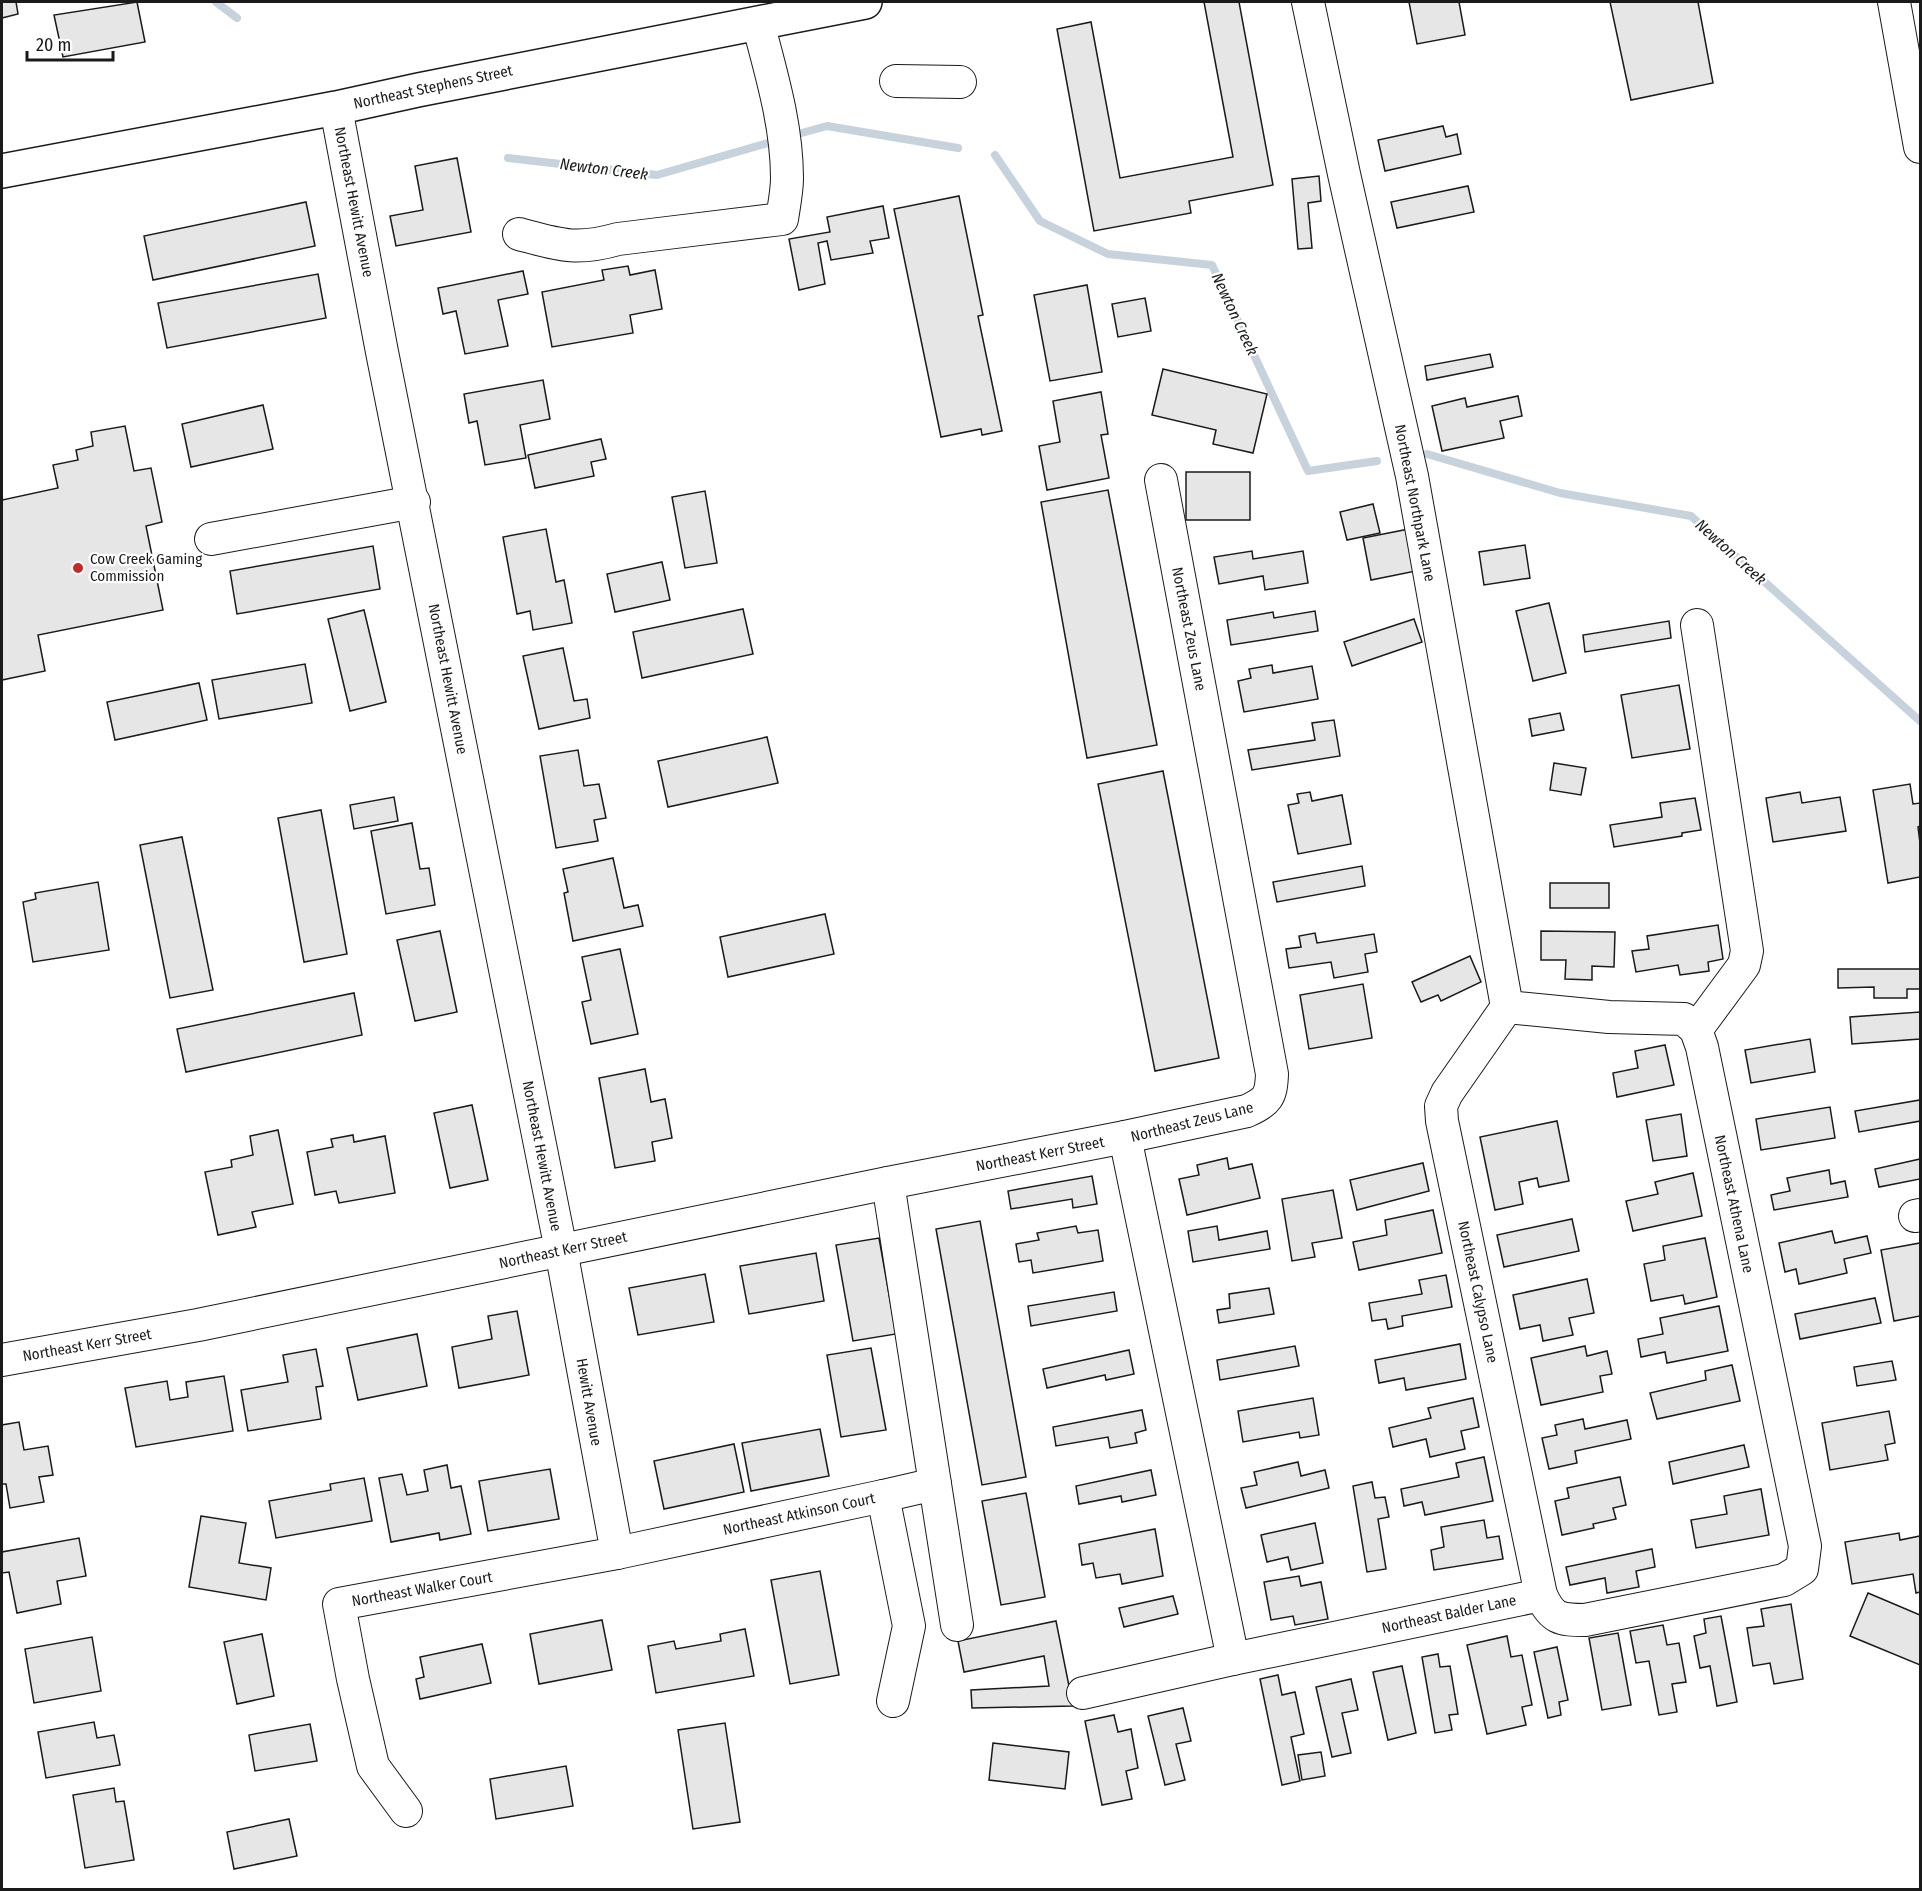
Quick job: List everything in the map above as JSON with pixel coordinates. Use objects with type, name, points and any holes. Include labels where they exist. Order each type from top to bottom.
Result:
[{"type":"main road","name":"Northeast Stephens Street","points":[[2,171],[336,108],[429,87],[758,23],[831,5],[865,2]]},
{"type":"street","name":"Northeast Northpark Lane","points":[[1308,2],[1412,476],[1507,1007]]},
{"type":"street","points":[[1894,2],[1920,147]]},
{"type":"street","points":[[519,234],[563,246],[595,246],[618,239],[782,219],[787,178],[783,135],[773,80],[758,23]]},
{"type":"street","points":[[896,81],[960,82]]},
{"type":"street","name":"Northeast Hewitt Avenue","points":[[336,108],[382,352],[414,502],[561,1250]]},
{"type":"street","name":"Northeast Zeus Lane","points":[[1161,480],[1270,1062],[1271,1091],[1264,1103],[1247,1111],[1125,1137],[1233,1659]]},
{"type":"street","points":[[211,539],[414,502]]},
{"type":"street","points":[[1507,1007],[1609,1017],[1684,1019],[1696,1030],[1744,965],[1747,951],[1697,626]]},
{"type":"street","name":"Northeast Calypso Lane","points":[[1507,1007],[1447,1093],[1441,1106],[1442,1122],[1541,1595]]},
{"type":"street","name":"Northeast Athena Lane","points":[[1541,1595],[1549,1611],[1564,1620],[1585,1620],[1784,1580],[1802,1569],[1805,1546],[1702,1047],[1696,1030]]},
{"type":"street","name":"Northeast Kerr Street","points":[[2,1360],[198,1325],[888,1183],[1125,1137]]},
{"type":"street","points":[[888,1183],[957,1625]]},
{"type":"street","name":"Hewitt Avenue","points":[[561,1250],[617,1553]]},
{"type":"street","points":[[883,1496],[935,1484]]},
{"type":"street","name":"Northeast Atkinson Court","points":[[617,1553],[883,1496],[909,1626],[893,1701]]},
{"type":"street","name":"Northeast Walker Court","points":[[406,1811],[373,1766],[339,1604],[617,1553]]},
{"type":"street","name":"Northeast Balder Lane","points":[[1083,1693],[1233,1659],[1541,1595]]},
{"type":"building","points":[[2,2],[16,2],[18,14],[2,18]]},
{"type":"building","points":[[137,2],[145,42],[63,57],[54,15]]},
{"type":"building","points":[[1204,2],[1239,2],[1273,185],[1189,201],[1191,213],[1094,231],[1057,29],[1091,22],[1120,178],[1233,157]]},
{"type":"building","points":[[1409,2],[1459,2],[1465,35],[1417,44]]},
{"type":"building","points":[[1610,2],[1698,2],[1713,83],[1631,100]]},
{"type":"building","points":[[1443,126],[1446,137],[1457,134],[1461,154],[1385,171],[1378,140]]},
{"type":"building","points":[[457,158],[471,232],[396,246],[390,216],[423,210],[415,166]]},
{"type":"building","points":[[1319,176],[1321,201],[1308,203],[1312,248],[1298,249],[1292,179]]},
{"type":"building","points":[[1468,186],[1474,212],[1397,228],[1391,202]]},
{"type":"building","points":[[959,196],[983,315],[978,316],[1002,431],[982,435],[981,429],[941,437],[894,209]]},
{"type":"building","points":[[306,202],[315,246],[153,280],[144,236]]},
{"type":"building","points":[[883,206],[889,238],[870,241],[873,253],[831,260],[827,241],[818,243],[825,284],[799,290],[789,239],[830,232],[827,217]]},
{"type":"building","points":[[628,266],[630,275],[655,270],[662,309],[630,315],[633,333],[552,347],[542,292],[604,280],[602,270]]},
{"type":"building","points":[[523,271],[528,294],[498,300],[508,346],[465,354],[456,311],[443,314],[438,288]]},
{"type":"building","points":[[318,274],[326,318],[167,348],[158,303]]},
{"type":"building","points":[[1087,285],[1102,372],[1050,381],[1034,295]]},
{"type":"building","points":[[1145,298],[1151,331],[1118,337],[1112,304]]},
{"type":"building","points":[[1490,354],[1493,367],[1427,380],[1425,366]]},
{"type":"building","points":[[1163,369],[1267,394],[1253,453],[1213,444],[1216,430],[1152,415]]},
{"type":"building","points":[[543,380],[550,419],[520,425],[526,458],[485,465],[477,421],[469,423],[464,394]]},
{"type":"building","points":[[1101,392],[1108,434],[1101,435],[1109,478],[1047,490],[1039,446],[1060,442],[1053,401]]},
{"type":"building","points":[[1518,396],[1522,416],[1500,421],[1504,438],[1442,451],[1432,406],[1465,398],[1467,407]]},
{"type":"building","points":[[263,405],[273,449],[191,467],[182,424]]},
{"type":"building","name":"Cow Creek Gaming Commission","points":[[125,426],[134,471],[151,468],[162,522],[146,526],[163,610],[38,635],[45,671],[2,680],[2,500],[58,488],[53,465],[78,460],[76,450],[93,446],[91,432]]},
{"type":"building","points":[[601,439],[606,459],[591,462],[594,476],[535,488],[528,455]]},
{"type":"building","points":[[1186,472],[1250,472],[1250,520],[1186,520]]},
{"type":"building","points":[[1108,490],[1157,745],[1087,758],[1041,502]]},
{"type":"building","points":[[705,491],[717,563],[685,568],[672,497]]},
{"type":"building","points":[[1373,504],[1380,533],[1347,540],[1340,512]]},
{"type":"building","points":[[546,529],[556,582],[564,580],[572,623],[533,630],[530,611],[517,614],[503,537]]},
{"type":"building","points":[[1409,529],[1416,571],[1371,580],[1363,538]]},
{"type":"building","points":[[1525,545],[1530,578],[1484,585],[1479,552]]},
{"type":"building","points":[[373,546],[380,589],[237,614],[230,571]]},
{"type":"building","points":[[1252,551],[1253,559],[1303,551],[1308,583],[1265,590],[1263,576],[1219,584],[1214,557]]},
{"type":"building","points":[[662,562],[670,600],[615,612],[607,574]]},
{"type":"building","points":[[1549,603],[1566,673],[1533,681],[1516,611]]},
{"type":"building","points":[[743,609],[753,654],[642,678],[633,632]]},
{"type":"building","points":[[364,610],[386,702],[350,711],[328,619]]},
{"type":"building","points":[[1315,611],[1318,631],[1231,645],[1227,620],[1273,612],[1274,618]]},
{"type":"building","points":[[1414,619],[1422,642],[1352,666],[1344,642]]},
{"type":"building","points":[[1669,621],[1671,638],[1585,652],[1583,635]]},
{"type":"building","points":[[563,648],[574,701],[587,699],[590,718],[539,729],[523,656]]},
{"type":"building","points":[[305,664],[312,703],[219,719],[212,680]]},
{"type":"building","points":[[1272,665],[1273,673],[1312,666],[1318,699],[1244,712],[1238,681],[1251,678],[1249,669]]},
{"type":"building","points":[[199,683],[207,720],[115,740],[107,702]]},
{"type":"building","points":[[1679,685],[1690,749],[1632,758],[1621,695]]},
{"type":"building","points":[[1560,713],[1564,730],[1532,736],[1529,719]]},
{"type":"building","points":[[1334,720],[1340,756],[1252,770],[1248,750],[1315,740],[1312,723]]},
{"type":"building","points":[[767,737],[778,783],[668,807],[658,761]]},
{"type":"building","points":[[578,750],[584,786],[599,784],[606,818],[594,820],[598,841],[556,848],[540,756]]},
{"type":"building","points":[[1554,763],[1586,768],[1581,795],[1550,790]]},
{"type":"building","points":[[1163,771],[1219,1058],[1155,1071],[1098,784]]},
{"type":"building","points":[[1910,784],[1913,804],[1920,803],[1920,826],[1918,827],[1920,877],[1888,883],[1873,790]]},
{"type":"building","points":[[1310,792],[1312,801],[1342,795],[1351,844],[1298,854],[1288,805],[1299,803],[1297,794]]},
{"type":"building","points":[[1800,792],[1802,803],[1840,797],[1846,831],[1773,842],[1766,798]]},
{"type":"building","points":[[394,797],[398,821],[354,829],[350,805]]},
{"type":"building","points":[[1695,798],[1701,830],[1682,833],[1682,836],[1614,847],[1610,825],[1662,817],[1660,803]]},
{"type":"building","points":[[321,810],[347,954],[304,962],[278,818]]},
{"type":"building","points":[[412,823],[420,869],[429,868],[435,905],[386,914],[371,831]]},
{"type":"building","points":[[182,837],[213,990],[170,998],[140,845]]},
{"type":"building","points":[[613,858],[624,908],[638,905],[643,926],[573,941],[564,893],[568,892],[563,869]]},
{"type":"building","points":[[1362,866],[1365,886],[1277,902],[1273,882]]},
{"type":"building","points":[[98,882],[109,950],[33,962],[23,902],[36,899],[35,893]]},
{"type":"building","points":[[1550,883],[1609,883],[1609,908],[1550,908]]},
{"type":"building","points":[[825,914],[834,954],[728,977],[720,937]]},
{"type":"building","points":[[1718,925],[1723,959],[1708,962],[1709,971],[1680,975],[1678,965],[1636,972],[1632,951],[1649,949],[1647,936]]},
{"type":"building","points":[[440,931],[457,1012],[415,1021],[397,940]]},
{"type":"building","points":[[1541,931],[1615,932],[1614,967],[1592,966],[1592,980],[1565,979],[1566,960],[1541,960]]},
{"type":"building","points":[[1315,933],[1317,943],[1374,934],[1377,952],[1365,954],[1368,972],[1334,978],[1331,962],[1289,968],[1286,949],[1301,947],[1299,936]]},
{"type":"building","points":[[620,949],[638,1034],[591,1044],[582,1002],[591,1000],[582,957]]},
{"type":"building","points":[[1470,956],[1481,982],[1441,1001],[1438,995],[1421,1002],[1412,982]]},
{"type":"building","points":[[1838,969],[1920,969],[1920,989],[1907,989],[1907,998],[1874,998],[1874,987],[1838,988]]},
{"type":"building","points":[[1363,984],[1372,1038],[1309,1049],[1300,995]]},
{"type":"building","points":[[354,993],[362,1035],[186,1072],[177,1029]]},
{"type":"building","points":[[1920,1012],[1920,1039],[1852,1044],[1850,1017]]},
{"type":"building","points":[[1810,1039],[1815,1072],[1751,1083],[1745,1050]]},
{"type":"building","points":[[1665,1045],[1674,1085],[1617,1097],[1613,1073],[1638,1068],[1635,1051]]},
{"type":"building","points":[[645,1069],[651,1102],[665,1099],[672,1138],[652,1142],[655,1161],[615,1168],[599,1078]]},
{"type":"building","points":[[1920,1100],[1920,1121],[1859,1132],[1855,1111]]},
{"type":"building","points":[[472,1105],[488,1180],[450,1188],[434,1113]]},
{"type":"building","points":[[1830,1107],[1835,1138],[1761,1150],[1756,1119]]},
{"type":"building","points":[[1681,1114],[1687,1156],[1653,1161],[1646,1120]]},
{"type":"building","points":[[1557,1121],[1569,1181],[1539,1187],[1537,1178],[1519,1182],[1523,1204],[1495,1210],[1480,1137]]},
{"type":"building","points":[[278,1130],[293,1204],[252,1212],[256,1227],[218,1235],[205,1172],[232,1167],[231,1160],[253,1155],[250,1136]]},
{"type":"building","points":[[353,1135],[354,1142],[385,1136],[395,1193],[339,1203],[336,1191],[315,1195],[307,1152],[333,1147],[331,1139]]},
{"type":"building","points":[[1227,1158],[1229,1169],[1252,1164],[1260,1198],[1187,1215],[1179,1179],[1199,1175],[1197,1165]]},
{"type":"building","points":[[1920,1159],[1920,1179],[1879,1187],[1875,1169]]},
{"type":"building","points":[[1423,1163],[1429,1191],[1357,1210],[1350,1180]]},
{"type":"building","points":[[1829,1170],[1831,1184],[1845,1181],[1848,1197],[1774,1210],[1771,1195],[1790,1191],[1787,1178]]},
{"type":"building","points":[[1693,1173],[1702,1216],[1633,1231],[1626,1201],[1658,1194],[1655,1182]]},
{"type":"building","points":[[1092,1176],[1097,1204],[1073,1208],[1072,1199],[1011,1209],[1008,1191]]},
{"type":"building","points":[[1333,1190],[1342,1238],[1312,1243],[1315,1257],[1292,1261],[1282,1199]]},
{"type":"building","points":[[1433,1210],[1442,1253],[1359,1270],[1353,1242],[1387,1235],[1385,1220]]},
{"type":"building","points":[[1572,1219],[1579,1251],[1504,1267],[1497,1235]]},
{"type":"building","points":[[980,1221],[1026,1477],[982,1485],[936,1229]]},
{"type":"building","points":[[1076,1226],[1078,1233],[1098,1230],[1103,1261],[1033,1273],[1031,1260],[1019,1262],[1016,1244],[1039,1240],[1037,1233]]},
{"type":"building","points":[[1217,1226],[1219,1240],[1267,1231],[1270,1249],[1193,1262],[1188,1231]]},
{"type":"building","points":[[1832,1231],[1835,1243],[1867,1236],[1871,1253],[1844,1259],[1847,1273],[1799,1284],[1796,1269],[1785,1272],[1779,1243]]},
{"type":"building","points":[[879,1238],[896,1334],[853,1341],[836,1245]]},
{"type":"building","points":[[1705,1238],[1717,1297],[1685,1304],[1683,1295],[1651,1301],[1644,1264],[1665,1260],[1663,1246]]},
{"type":"building","points":[[1920,1243],[1920,1316],[1894,1321],[1881,1250]]},
{"type":"building","points":[[816,1253],[824,1301],[749,1314],[740,1266]]},
{"type":"building","points":[[705,1274],[714,1322],[638,1335],[629,1288]]},
{"type":"building","points":[[1446,1275],[1452,1307],[1402,1316],[1403,1326],[1388,1329],[1386,1319],[1372,1321],[1369,1303],[1422,1294],[1419,1280]]},
{"type":"building","points":[[1587,1279],[1594,1313],[1569,1318],[1573,1335],[1543,1341],[1540,1325],[1520,1329],[1513,1295]]},
{"type":"building","points":[[1269,1288],[1274,1314],[1219,1323],[1217,1310],[1230,1308],[1229,1294]]},
{"type":"building","points":[[1114,1292],[1117,1311],[1031,1326],[1028,1306]]},
{"type":"building","points":[[1875,1298],[1881,1323],[1800,1339],[1795,1314]]},
{"type":"building","points":[[1719,1306],[1728,1351],[1667,1363],[1665,1352],[1641,1357],[1638,1339],[1663,1334],[1660,1318]]},
{"type":"building","points":[[517,1311],[529,1375],[459,1388],[452,1347],[492,1339],[488,1316]]},
{"type":"building","points":[[417,1334],[427,1386],[358,1400],[347,1348]]},
{"type":"building","points":[[1460,1344],[1466,1379],[1406,1390],[1404,1378],[1379,1383],[1375,1360]]},
{"type":"building","points":[[1295,1346],[1299,1366],[1220,1380],[1217,1360]]},
{"type":"building","points":[[1585,1346],[1587,1356],[1607,1351],[1612,1374],[1600,1376],[1603,1392],[1541,1405],[1531,1358]]},
{"type":"building","points":[[871,1348],[886,1430],[841,1437],[827,1355]]},
{"type":"building","points":[[316,1349],[323,1386],[316,1387],[321,1419],[248,1431],[241,1390],[288,1382],[283,1355]]},
{"type":"building","points":[[1129,1350],[1134,1374],[1106,1380],[1105,1375],[1047,1388],[1043,1369]]},
{"type":"building","points":[[1892,1361],[1896,1380],[1857,1386],[1854,1367]]},
{"type":"building","points":[[1732,1365],[1740,1401],[1657,1419],[1650,1393],[1706,1380],[1705,1371]]},
{"type":"building","points":[[224,1376],[233,1431],[136,1447],[125,1388],[167,1381],[170,1400],[188,1397],[186,1382]]},
{"type":"building","points":[[1313,1398],[1319,1435],[1300,1438],[1299,1432],[1243,1442],[1238,1411]]},
{"type":"building","points":[[1473,1398],[1479,1427],[1461,1431],[1465,1449],[1430,1457],[1426,1439],[1393,1447],[1389,1428],[1431,1418],[1428,1408]]},
{"type":"building","points":[[1142,1410],[1146,1430],[1135,1433],[1137,1443],[1110,1448],[1108,1437],[1056,1446],[1053,1427]]},
{"type":"building","points":[[1889,1411],[1895,1443],[1885,1445],[1888,1460],[1830,1470],[1822,1423]]},
{"type":"building","points":[[1583,1419],[1585,1429],[1627,1420],[1631,1439],[1575,1451],[1577,1463],[1549,1469],[1542,1438],[1557,1435],[1555,1425]]},
{"type":"building","points":[[19,1422],[24,1450],[48,1446],[53,1475],[39,1477],[44,1502],[10,1508],[6,1484],[2,1484],[2,1425]]},
{"type":"building","points":[[820,1429],[829,1476],[751,1491],[742,1443]]},
{"type":"building","points":[[734,1444],[744,1492],[664,1509],[654,1461]]},
{"type":"building","points":[[1744,1445],[1749,1467],[1673,1484],[1669,1462]]},
{"type":"building","points":[[1484,1457],[1493,1501],[1425,1515],[1422,1502],[1404,1506],[1401,1489],[1459,1477],[1456,1463]]},
{"type":"building","points":[[1298,1462],[1301,1476],[1325,1470],[1329,1488],[1246,1508],[1241,1488],[1257,1485],[1254,1472]]},
{"type":"building","points":[[447,1465],[451,1488],[461,1486],[471,1534],[440,1540],[439,1533],[391,1542],[379,1478],[402,1474],[407,1495],[428,1491],[424,1470]]},
{"type":"building","points":[[550,1469],[559,1519],[488,1531],[479,1481]]},
{"type":"building","points":[[1151,1470],[1156,1495],[1122,1502],[1121,1496],[1079,1504],[1076,1486]]},
{"type":"building","points":[[1620,1477],[1626,1505],[1613,1508],[1616,1519],[1593,1524],[1594,1528],[1562,1535],[1555,1501],[1569,1498],[1567,1488]]},
{"type":"building","points":[[364,1478],[372,1521],[276,1538],[269,1501],[331,1490],[330,1484]]},
{"type":"building","points":[[1372,1482],[1375,1498],[1385,1497],[1389,1517],[1378,1519],[1386,1569],[1367,1572],[1353,1486]]},
{"type":"building","points":[[1761,1489],[1769,1535],[1696,1548],[1691,1520],[1727,1514],[1724,1496]]},
{"type":"building","points":[[1026,1493],[1045,1597],[1001,1605],[982,1501]]},
{"type":"building","points":[[201,1516],[246,1523],[239,1563],[271,1568],[266,1600],[189,1587]]},
{"type":"building","points":[[1484,1520],[1487,1538],[1499,1536],[1503,1559],[1434,1570],[1431,1550],[1444,1547],[1441,1527]]},
{"type":"building","points":[[1315,1523],[1323,1563],[1291,1570],[1288,1557],[1267,1562],[1261,1535]]},
{"type":"building","points":[[1155,1529],[1163,1576],[1122,1584],[1120,1574],[1096,1578],[1093,1563],[1082,1565],[1079,1544]]},
{"type":"building","points":[[1899,1533],[1900,1540],[1920,1536],[1920,1592],[1916,1593],[1913,1574],[1852,1584],[1845,1542]]},
{"type":"building","points":[[79,1538],[86,1576],[57,1581],[61,1604],[17,1613],[9,1572],[2,1573],[2,1552]]},
{"type":"building","points":[[1652,1549],[1655,1567],[1636,1571],[1639,1587],[1607,1593],[1605,1578],[1570,1585],[1566,1567]]},
{"type":"building","points":[[820,1571],[839,1675],[790,1684],[771,1580]]},
{"type":"building","points":[[1299,1576],[1301,1586],[1321,1582],[1328,1619],[1295,1625],[1293,1616],[1271,1620],[1264,1582]]},
{"type":"building","points":[[1868,1593],[1920,1615],[1920,1665],[1850,1636]]},
{"type":"building","points":[[1173,1596],[1178,1614],[1124,1627],[1119,1608]]},
{"type":"building","points":[[1791,1604],[1803,1679],[1774,1684],[1770,1663],[1753,1666],[1747,1628],[1764,1626],[1761,1609]]},
{"type":"building","points":[[1721,1616],[1737,1702],[1717,1706],[1710,1666],[1700,1668],[1694,1636],[1706,1633],[1704,1619]]},
{"type":"building","points":[[602,1620],[612,1670],[539,1684],[530,1634]]},
{"type":"building","points":[[1056,1621],[1073,1706],[972,1708],[971,1690],[1049,1686],[1044,1656],[964,1672],[958,1641]]},
{"type":"building","points":[[1663,1625],[1667,1645],[1679,1643],[1686,1682],[1672,1684],[1677,1712],[1659,1715],[1649,1661],[1636,1663],[1630,1631]]},
{"type":"building","points":[[745,1629],[754,1676],[656,1693],[648,1646],[674,1641],[676,1649],[721,1641],[720,1634]]},
{"type":"building","points":[[1618,1633],[1631,1705],[1602,1710],[1589,1638]]},
{"type":"building","points":[[262,1634],[274,1696],[237,1704],[224,1642]]},
{"type":"building","points":[[1507,1636],[1511,1657],[1522,1655],[1532,1705],[1522,1707],[1526,1725],[1487,1734],[1467,1645]]},
{"type":"building","points":[[92,1637],[101,1691],[34,1703],[25,1649]]},
{"type":"building","points":[[482,1644],[491,1683],[420,1699],[416,1679],[424,1677],[420,1657]]},
{"type":"building","points":[[1557,1647],[1568,1700],[1559,1702],[1561,1715],[1548,1718],[1534,1652]]},
{"type":"building","points":[[1438,1654],[1440,1667],[1450,1666],[1458,1714],[1449,1715],[1452,1730],[1435,1733],[1422,1657]]},
{"type":"building","points":[[1402,1666],[1416,1733],[1388,1740],[1373,1672]]},
{"type":"building","points":[[1278,1675],[1282,1695],[1295,1692],[1304,1734],[1291,1737],[1300,1781],[1282,1785],[1260,1679]]},
{"type":"building","points":[[1351,1679],[1358,1710],[1342,1713],[1351,1753],[1332,1757],[1316,1687]]},
{"type":"building","points":[[1183,1708],[1191,1741],[1176,1744],[1185,1780],[1165,1785],[1148,1716]]},
{"type":"building","points":[[1114,1715],[1118,1732],[1131,1729],[1138,1768],[1126,1771],[1132,1799],[1102,1805],[1085,1721]]},
{"type":"building","points":[[94,1722],[97,1738],[114,1735],[120,1765],[46,1778],[38,1732]]},
{"type":"building","points":[[725,1723],[740,1822],[693,1829],[678,1730]]},
{"type":"building","points":[[310,1724],[317,1761],[255,1771],[249,1735]]},
{"type":"building","points":[[993,1743],[1069,1752],[1065,1789],[989,1780]]},
{"type":"building","points":[[1321,1752],[1325,1776],[1302,1780],[1298,1755]]},
{"type":"building","points":[[566,1766],[573,1806],[496,1819],[490,1779]]},
{"type":"building","points":[[114,1788],[116,1802],[124,1801],[134,1860],[85,1868],[73,1795]]},
{"type":"building","points":[[289,1819],[297,1856],[234,1869],[227,1832]]},
{"type":"waterway","name":"Newton Creek","points":[[216,2],[237,18]]},
{"type":"waterway","name":"Newton Creek","points":[[798,134],[827,126],[958,148]]},
{"type":"waterway","name":"Newton Creek","points":[[508,158],[657,175],[768,143]]},
{"type":"waterway","name":"Newton Creek","points":[[995,155],[1040,221],[1108,254],[1212,265],[1308,471],[1377,461]]},
{"type":"waterway","name":"Newton Creek","points":[[1427,454],[1560,493],[1691,516],[1920,721]]},
{"type":"place","name":"Cow Creek Gaming Commission","points":[[78,568]]}]
